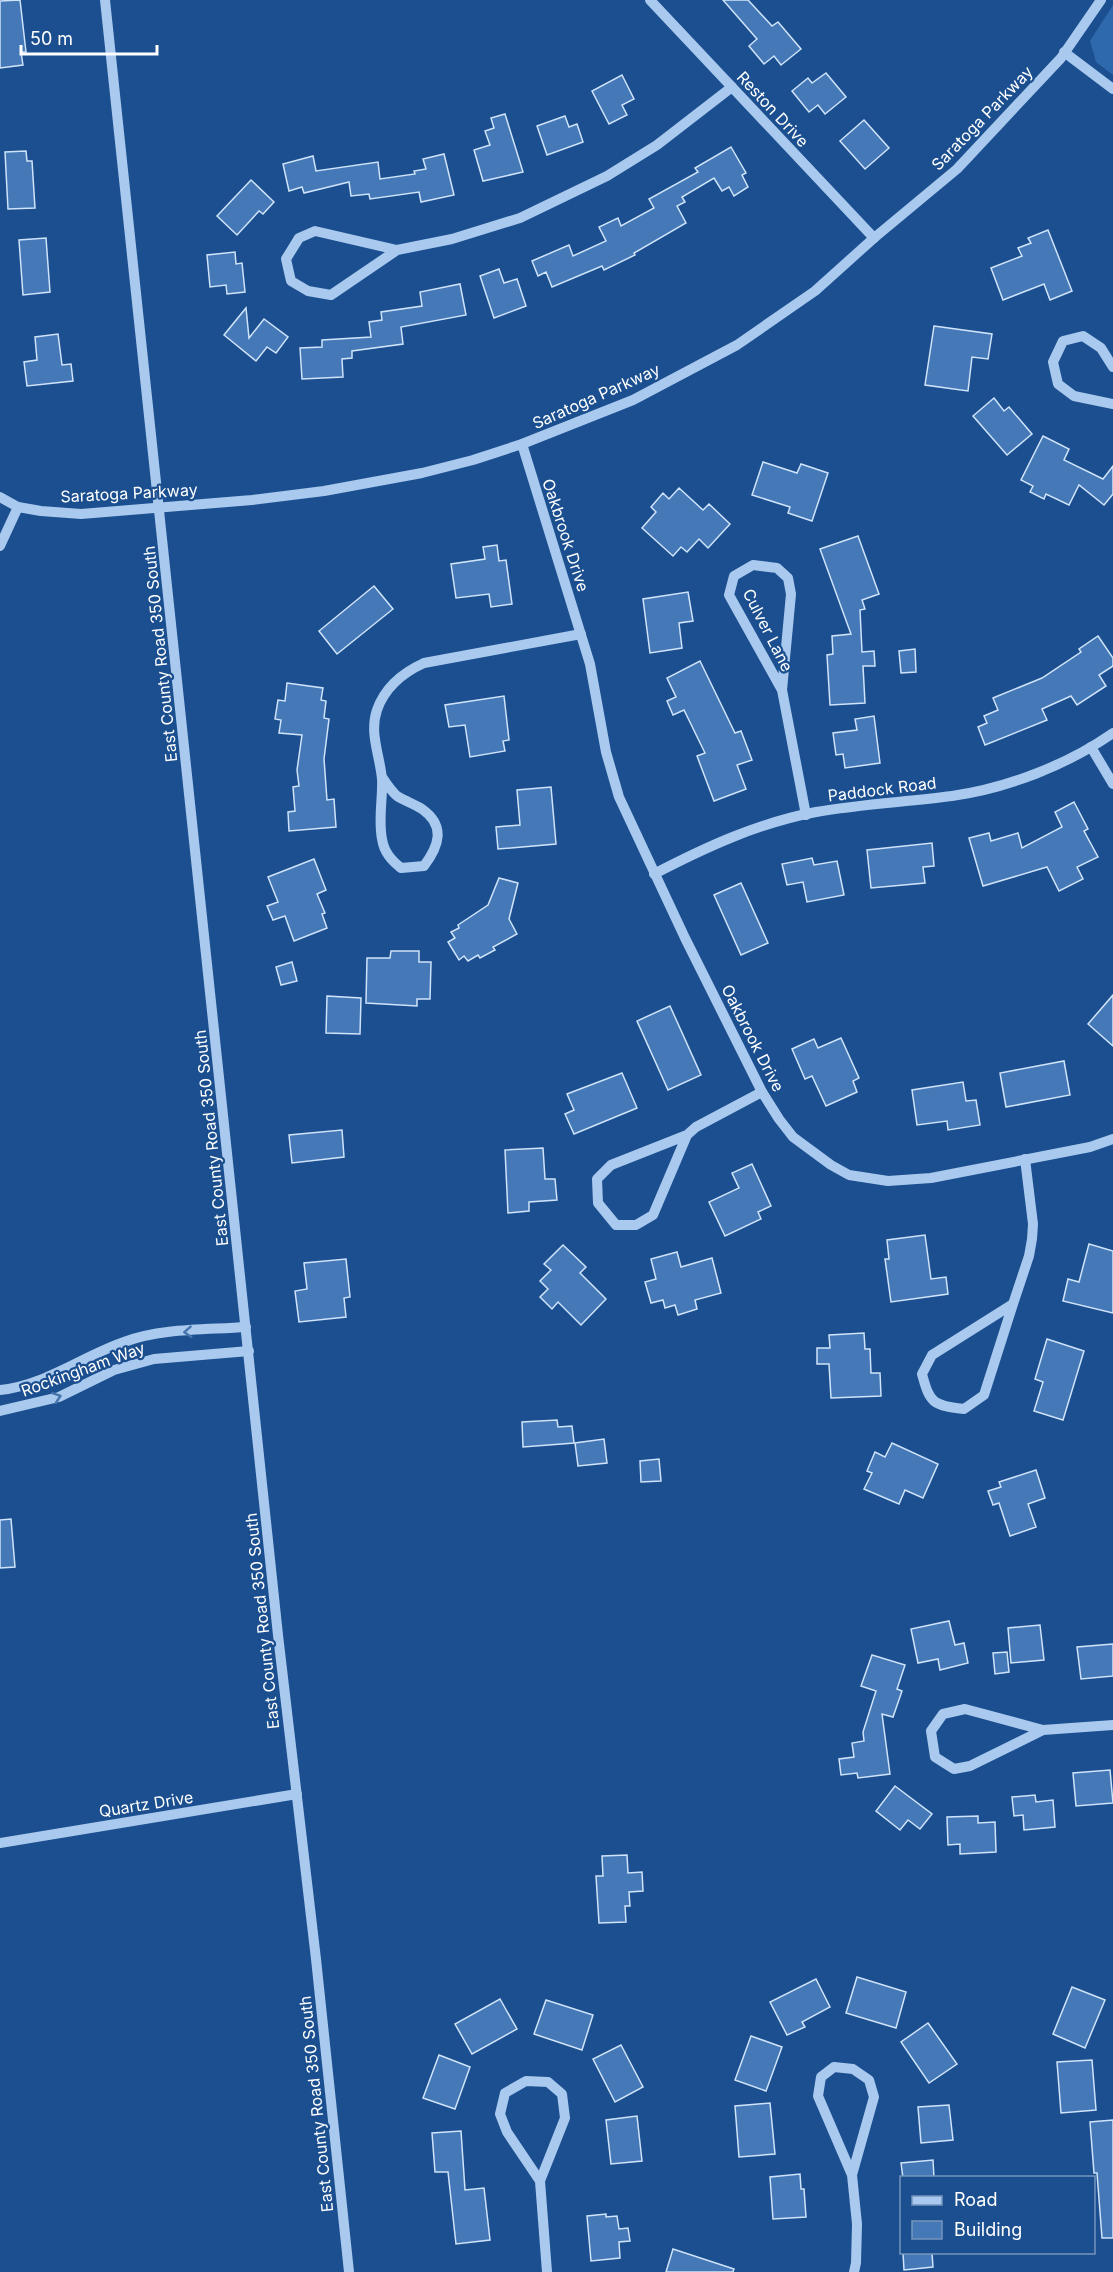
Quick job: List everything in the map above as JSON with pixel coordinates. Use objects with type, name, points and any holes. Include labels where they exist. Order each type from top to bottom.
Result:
[{"type":"street","name":"East County Road 350 South","points":[[105,0],[349,2272]]},
{"type":"street","name":"Reston Drive","points":[[650,0],[874,238]]},
{"type":"street","name":"Saratoga Parkway","points":[[0,497],[18,507],[68,514],[252,500],[324,491],[422,473],[473,460],[522,444],[633,400],[737,345],[815,291],[957,169],[1064,52],[1101,0]]},
{"type":"street","points":[[1064,52],[1113,89]]},
{"type":"street","points":[[397,250],[315,231],[299,238],[286,259],[291,281],[308,291],[331,295],[397,250],[483,231],[565,198],[607,176],[657,145],[732,87]]},
{"type":"street","points":[[1113,367],[1101,348],[1083,336],[1063,341],[1053,362],[1058,384],[1074,396],[1113,404]]},
{"type":"street","name":"Oakbrook Drive","points":[[522,444],[590,664],[606,752],[619,797],[654,874],[762,1092],[794,1137],[813,1153],[849,1175],[888,1181],[908,1181],[1025,1160],[1090,1147],[1113,1139]]},
{"type":"street","points":[[0,546],[18,507]]},
{"type":"street","name":"Culver Lane","points":[[782,690],[729,595],[734,576],[753,565],[777,568],[788,578],[791,594],[782,690],[806,815]]},
{"type":"street","points":[[382,777],[395,794],[421,808],[434,819],[439,838],[435,852],[424,866],[401,868],[388,858],[382,838],[382,777],[373,726],[381,701],[391,684],[406,672],[424,663],[581,634]]},
{"type":"street","name":"Paddock Road","points":[[654,874],[717,843],[758,827],[806,815],[981,791],[1013,782],[1091,747],[1113,733]]},
{"type":"street","points":[[1091,747],[1113,784]]},
{"type":"street","points":[[687,1135],[653,1215],[636,1225],[616,1225],[598,1203],[597,1179],[611,1165],[687,1135],[696,1127],[762,1092]]},
{"type":"street","points":[[1013,1305],[932,1355],[922,1374],[928,1396],[941,1407],[964,1409],[984,1395],[1029,1256],[1032,1239],[1033,1224],[1025,1160]]},
{"type":"street","name":"Rockingham Way","points":[[0,1390],[29,1384],[123,1342],[146,1335],[246,1327]]},
{"type":"street","name":"Rockingham Way","points":[[0,1411],[59,1397],[114,1370],[154,1359],[249,1351]]},
{"type":"street","points":[[1043,1730],[970,1766],[954,1769],[934,1757],[931,1731],[943,1714],[965,1709],[1043,1730],[1113,1725]]},
{"type":"street","name":"Quartz Drive","points":[[0,1843],[297,1794]]},
{"type":"street","points":[[852,2175],[874,2097],[869,2080],[853,2069],[834,2067],[821,2077],[818,2096],[852,2175],[857,2224],[854,2272]]},
{"type":"street","points":[[540,2181],[507,2132],[500,2114],[505,2093],[526,2081],[548,2082],[562,2094],[565,2118],[540,2181],[547,2272]]},
{"type":"shaded area","points":[[1113,5],[1113,75],[1096,62],[1090,41]]},
{"type":"building","points":[[20,0],[26,52],[21,52],[23,65],[0,68],[0,1]]},
{"type":"building","points":[[723,0],[748,0],[772,26],[778,22],[801,49],[781,65],[774,56],[764,64],[749,46],[757,39]]},
{"type":"building","points":[[826,73],[846,97],[825,114],[818,105],[809,112],[792,91],[808,78],[812,83]]},
{"type":"building","points":[[622,75],[634,99],[622,105],[627,115],[609,124],[592,91]]},
{"type":"building","points":[[505,114],[523,172],[483,181],[474,150],[490,145],[485,131],[494,128],[491,118]]},
{"type":"building","points":[[565,116],[569,127],[577,124],[583,142],[547,155],[537,126]]},
{"type":"building","points":[[864,120],[889,148],[865,169],[840,141]]},
{"type":"building","points":[[731,147],[746,173],[742,175],[748,187],[734,196],[729,187],[722,191],[714,178],[682,197],[685,202],[677,206],[686,223],[634,253],[635,255],[604,270],[602,266],[552,287],[546,272],[538,276],[532,261],[569,245],[573,256],[606,241],[599,227],[618,218],[621,226],[654,208],[649,199],[698,172],[695,168]]},
{"type":"building","points":[[26,151],[27,161],[32,161],[35,208],[8,209],[5,152]]},
{"type":"building","points":[[444,154],[454,195],[421,202],[419,192],[370,199],[369,194],[351,196],[349,182],[304,193],[302,187],[289,191],[283,164],[313,156],[316,171],[378,162],[380,179],[415,174],[414,171],[426,169],[423,159]]},
{"type":"building","points":[[251,180],[274,202],[263,214],[259,211],[237,235],[217,216]]},
{"type":"building","points":[[1048,230],[1072,291],[1050,300],[1044,284],[1003,300],[991,268],[1022,256],[1018,248],[1031,243],[1028,238]]},
{"type":"building","points":[[46,238],[50,292],[23,295],[19,240]]},
{"type":"building","points":[[235,252],[236,264],[242,263],[245,292],[227,294],[226,285],[210,287],[207,255]]},
{"type":"building","points":[[499,269],[504,283],[517,279],[526,306],[494,318],[480,276]]},
{"type":"building","points":[[460,284],[466,315],[401,327],[403,344],[352,351],[352,358],[342,359],[343,377],[302,379],[300,348],[322,347],[322,340],[371,337],[369,322],[382,320],[381,312],[422,306],[420,292]]},
{"type":"building","points":[[246,308],[249,338],[264,319],[288,337],[276,353],[267,347],[256,361],[224,335]]},
{"type":"building","points":[[934,326],[992,334],[988,359],[972,357],[968,391],[925,385]]},
{"type":"building","points":[[58,334],[62,365],[71,364],[73,381],[27,386],[24,362],[37,360],[35,337]]},
{"type":"building","points":[[994,398],[1004,411],[1009,407],[1032,434],[1007,455],[973,416]]},
{"type":"building","points":[[1043,436],[1069,449],[1064,460],[1103,479],[1113,466],[1113,494],[1104,505],[1079,485],[1069,505],[1046,494],[1044,499],[1030,492],[1033,486],[1021,480]]},
{"type":"building","points":[[763,462],[797,473],[801,464],[828,473],[812,521],[788,513],[790,507],[752,495]]},
{"type":"building","points":[[679,488],[703,510],[709,504],[730,524],[708,548],[699,539],[687,552],[681,547],[673,556],[642,528],[656,512],[651,507],[663,493],[669,499]]},
{"type":"building","points":[[858,536],[879,594],[862,600],[865,609],[860,610],[862,652],[874,651],[875,666],[863,666],[865,703],[830,705],[827,655],[833,654],[832,636],[851,634],[820,549]]},
{"type":"building","points":[[497,545],[499,561],[506,560],[512,604],[491,607],[489,594],[456,598],[451,564],[485,559],[483,547]]},
{"type":"building","points":[[374,586],[393,609],[337,654],[319,631]]},
{"type":"building","points":[[688,592],[693,621],[679,623],[682,648],[650,653],[643,599]]},
{"type":"building","points":[[1098,636],[1113,658],[1113,666],[1099,675],[1106,686],[1077,705],[1071,696],[1042,709],[1047,720],[985,745],[978,727],[987,723],[984,716],[998,710],[993,698],[1042,678],[1081,652],[1079,649]]},
{"type":"building","points":[[915,649],[916,672],[901,673],[899,651]]},
{"type":"building","points":[[700,661],[735,733],[741,731],[752,760],[737,765],[746,789],[714,801],[697,756],[705,753],[684,710],[673,715],[667,701],[676,697],[667,678]]},
{"type":"building","points":[[287,683],[323,688],[321,700],[326,701],[324,718],[329,719],[324,759],[327,800],[334,799],[336,827],[289,831],[288,812],[295,811],[293,787],[299,786],[297,770],[302,735],[279,733],[281,720],[275,719],[278,700],[285,701]]},
{"type":"building","points":[[504,696],[509,740],[503,741],[505,751],[470,757],[465,725],[449,727],[445,705]]},
{"type":"building","points":[[874,716],[880,763],[845,768],[843,754],[836,755],[833,733],[857,730],[855,719]]},
{"type":"building","points":[[551,787],[556,844],[498,849],[496,827],[520,825],[517,790]]},
{"type":"building","points":[[1074,802],[1088,829],[1084,831],[1098,857],[1077,867],[1083,879],[1059,891],[1047,867],[983,886],[969,838],[989,833],[991,841],[1018,833],[1022,848],[1062,827],[1055,812]]},
{"type":"building","points":[[932,843],[934,866],[923,867],[925,883],[871,888],[867,850]]},
{"type":"building","points":[[812,858],[814,865],[837,861],[844,895],[807,902],[803,882],[787,885],[782,864]]},
{"type":"building","points":[[314,859],[326,890],[317,894],[325,913],[322,914],[327,928],[294,941],[285,916],[273,920],[267,906],[278,902],[268,877]]},
{"type":"building","points":[[499,878],[518,883],[509,919],[517,934],[493,947],[495,950],[480,958],[478,955],[468,961],[464,956],[459,960],[448,942],[455,938],[451,932],[488,905]]},
{"type":"building","points":[[741,883],[768,943],[741,955],[714,895]]},
{"type":"building","points":[[391,951],[419,951],[419,962],[431,962],[430,999],[417,999],[417,1006],[366,1003],[367,958],[390,958]]},
{"type":"building","points":[[292,962],[297,981],[281,985],[276,967]]},
{"type":"building","points":[[1113,995],[1113,1046],[1088,1024]]},
{"type":"building","points":[[327,996],[361,998],[360,1034],[326,1033]]},
{"type":"building","points":[[670,1006],[701,1075],[668,1090],[637,1021]]},
{"type":"building","points":[[841,1038],[859,1078],[853,1081],[857,1092],[826,1106],[812,1076],[805,1079],[792,1049],[814,1039],[818,1048]]},
{"type":"building","points":[[1064,1061],[1070,1095],[1006,1107],[1000,1073]]},
{"type":"building","points":[[622,1073],[637,1108],[574,1134],[565,1114],[574,1110],[567,1094]]},
{"type":"building","points":[[963,1082],[966,1101],[976,1100],[980,1125],[948,1130],[947,1121],[917,1125],[912,1090]]},
{"type":"building","points":[[342,1130],[344,1157],[292,1163],[289,1135]]},
{"type":"building","points":[[543,1148],[545,1179],[555,1179],[557,1200],[529,1202],[529,1211],[508,1213],[505,1150]]},
{"type":"building","points":[[752,1164],[771,1206],[758,1212],[761,1219],[725,1236],[709,1202],[739,1188],[732,1173]]},
{"type":"building","points":[[925,1235],[931,1279],[946,1277],[948,1294],[891,1302],[885,1259],[889,1259],[887,1240]]},
{"type":"building","points":[[1089,1244],[1113,1251],[1113,1313],[1063,1301],[1068,1279],[1079,1282]]},
{"type":"building","points":[[563,1245],[586,1267],[580,1273],[606,1299],[581,1325],[558,1302],[552,1309],[540,1297],[548,1289],[540,1281],[551,1270],[544,1264]]},
{"type":"building","points":[[677,1252],[681,1267],[712,1258],[721,1293],[695,1300],[697,1309],[678,1315],[675,1305],[665,1308],[663,1300],[651,1303],[645,1282],[656,1279],[651,1259]]},
{"type":"building","points":[[346,1259],[350,1297],[344,1298],[346,1317],[299,1322],[295,1291],[307,1289],[304,1263]]},
{"type":"building","points":[[864,1333],[865,1349],[870,1349],[871,1373],[880,1373],[881,1396],[831,1398],[829,1364],[817,1364],[817,1348],[830,1348],[829,1335]]},
{"type":"building","points":[[1047,1339],[1084,1351],[1063,1420],[1034,1411],[1043,1382],[1035,1379]]},
{"type":"building","points":[[557,1420],[558,1427],[572,1426],[574,1443],[523,1447],[522,1422]]},
{"type":"building","points":[[604,1439],[607,1463],[578,1466],[575,1443]]},
{"type":"building","points":[[892,1443],[938,1464],[923,1498],[905,1490],[899,1504],[864,1489],[872,1473],[867,1471],[875,1452],[885,1457]]},
{"type":"building","points":[[659,1459],[661,1481],[641,1482],[640,1461]]},
{"type":"building","points":[[1036,1470],[1045,1498],[1028,1504],[1036,1527],[1010,1536],[999,1503],[993,1505],[988,1491],[1001,1487],[999,1482]]},
{"type":"building","points":[[11,1519],[15,1567],[0,1568],[0,1520]]},
{"type":"building","points":[[949,1621],[955,1645],[964,1643],[968,1663],[940,1670],[938,1659],[918,1663],[911,1629]]},
{"type":"building","points":[[1040,1625],[1044,1660],[1011,1663],[1008,1628]]},
{"type":"building","points":[[1113,1644],[1113,1676],[1081,1679],[1077,1647]]},
{"type":"building","points":[[1007,1652],[1009,1672],[995,1674],[993,1653]]},
{"type":"building","points":[[872,1655],[905,1665],[897,1689],[902,1691],[893,1717],[882,1714],[890,1774],[858,1778],[857,1773],[841,1775],[839,1759],[854,1757],[852,1743],[864,1741],[863,1732],[876,1691],[861,1686]]},
{"type":"building","points":[[1110,1770],[1113,1803],[1076,1806],[1073,1773]]},
{"type":"building","points":[[895,1786],[932,1814],[920,1829],[908,1820],[900,1830],[876,1811]]},
{"type":"building","points":[[1035,1795],[1036,1802],[1053,1800],[1055,1827],[1024,1830],[1023,1815],[1014,1816],[1012,1797]]},
{"type":"building","points":[[978,1816],[978,1823],[995,1822],[996,1852],[960,1854],[960,1844],[948,1845],[947,1817]]},
{"type":"building","points":[[627,1855],[628,1873],[642,1872],[643,1891],[629,1892],[630,1906],[625,1906],[626,1922],[599,1923],[596,1876],[603,1876],[602,1856]]},
{"type":"building","points":[[857,1977],[906,1992],[896,2028],[846,2013]]},
{"type":"building","points":[[816,1979],[830,2007],[802,2022],[805,2027],[787,2035],[770,2002]]},
{"type":"building","points":[[1072,1987],[1105,2000],[1085,2048],[1053,2034]]},
{"type":"building","points":[[500,1999],[517,2029],[472,2054],[455,2024]]},
{"type":"building","points":[[546,2000],[593,2015],[582,2050],[534,2034]]},
{"type":"building","points":[[928,2023],[957,2064],[929,2083],[901,2042]]},
{"type":"building","points":[[751,2036],[782,2047],[766,2091],[735,2080]]},
{"type":"building","points":[[621,2045],[643,2087],[615,2102],[593,2059]]},
{"type":"building","points":[[439,2055],[470,2067],[455,2109],[423,2098]]},
{"type":"building","points":[[1092,2060],[1096,2110],[1061,2113],[1057,2062]]},
{"type":"building","points":[[770,2103],[775,2154],[739,2157],[735,2106]]},
{"type":"building","points":[[949,2105],[953,2140],[921,2143],[918,2107]]},
{"type":"building","points":[[637,2116],[642,2161],[611,2164],[606,2120]]},
{"type":"building","points":[[1113,2120],[1113,2238],[1102,2238],[1090,2122]]},
{"type":"building","points":[[461,2131],[465,2190],[484,2188],[490,2240],[456,2244],[448,2172],[435,2172],[432,2133]]},
{"type":"building","points":[[933,2160],[934,2176],[903,2176],[901,2163]]},
{"type":"building","points":[[800,2174],[801,2189],[804,2189],[806,2217],[773,2219],[770,2177]]},
{"type":"building","points":[[606,2214],[606,2217],[617,2216],[619,2229],[628,2228],[630,2241],[619,2242],[620,2258],[591,2261],[587,2216]]},
{"type":"building","points":[[673,2249],[734,2269],[733,2272],[666,2272]]},
{"type":"building","points":[[903,2254],[932,2254],[933,2267],[904,2270]]}]
